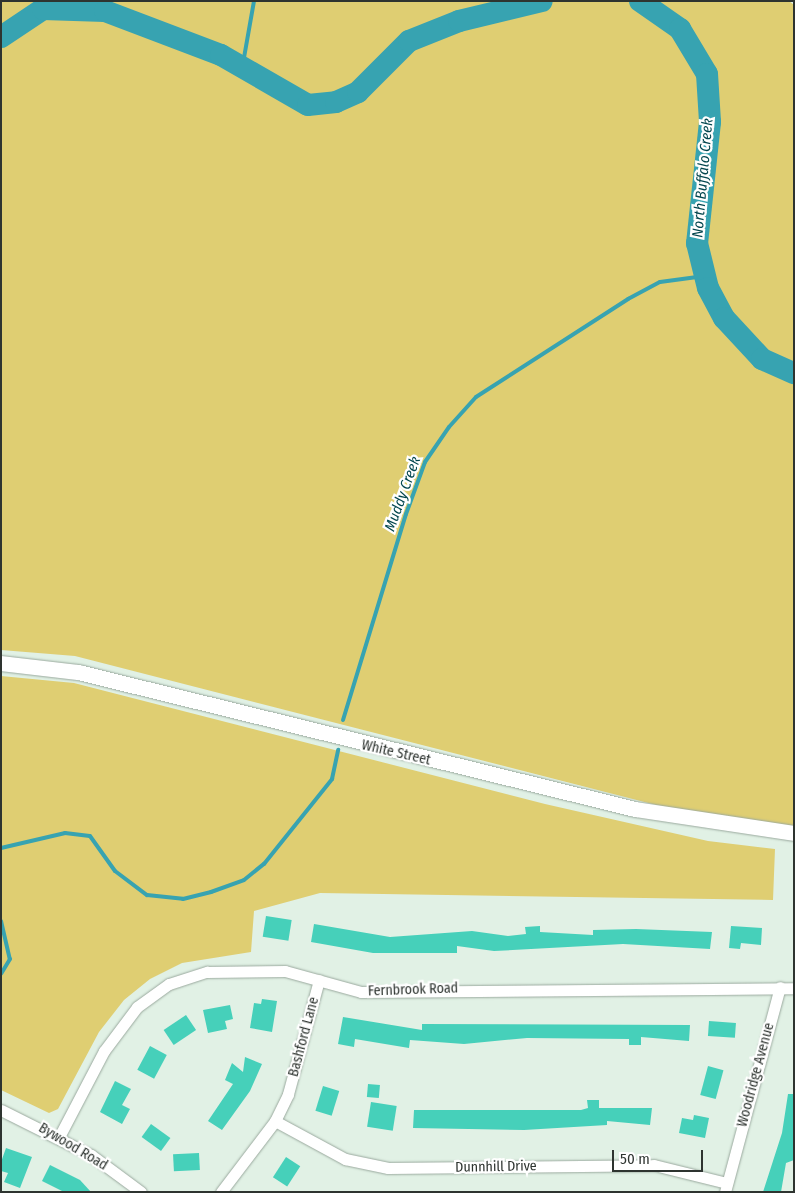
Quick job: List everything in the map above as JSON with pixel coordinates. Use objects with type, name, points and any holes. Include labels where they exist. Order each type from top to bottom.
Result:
[{"type":"street","name":"White Street","points":[[1,663],[78,672],[636,809],[794,833]]},
{"type":"street","name":"Fernbrook Road","points":[[59,1137],[104,1051],[137,1007],[170,984],[207,972],[251,968],[319,980],[361,992],[794,988]]},
{"type":"street","name":"Bashford Lane","points":[[220,1192],[275,1122],[300,1061],[319,980]]},
{"type":"street","name":"Woodridge Avenue","points":[[726,1187],[780,987]]},
{"type":"street","name":"Bywood Road","points":[[1,1110],[59,1137],[141,1192]]},
{"type":"street","name":"Dunnhill Drive","points":[[275,1122],[345,1160],[388,1168],[654,1165],[726,1187]]},
{"type":"shaded area","points":[[1,1],[789,1],[794,5],[794,828],[660,806],[75,656],[1,650]]},
{"type":"shaded area","points":[[1,676],[74,683],[545,804],[708,841],[775,849],[773,900],[320,893],[254,911],[251,952],[182,963],[150,979],[124,1000],[99,1032],[58,1109],[49,1113],[1,1090]]},
{"type":"building","points":[[266,916],[292,920],[288,941],[263,937]]},
{"type":"building","points":[[314,924],[390,937],[472,931],[508,936],[526,934],[525,927],[540,926],[540,932],[593,935],[593,930],[636,929],[712,932],[710,949],[623,944],[494,951],[457,946],[457,953],[373,953],[311,942]]},
{"type":"building","points":[[731,926],[762,928],[761,945],[741,943],[740,949],[729,948]]},
{"type":"building","points":[[262,999],[277,1001],[272,1032],[250,1028],[254,1003],[261,1004]]},
{"type":"building","points":[[230,1005],[233,1019],[225,1021],[227,1029],[208,1033],[203,1010]]},
{"type":"building","points":[[186,1015],[196,1030],[174,1045],[164,1030]]},
{"type":"building","points":[[343,1017],[422,1030],[422,1024],[690,1025],[689,1041],[641,1037],[641,1045],[629,1045],[629,1039],[527,1038],[464,1044],[410,1040],[409,1048],[355,1039],[354,1047],[338,1044]]},
{"type":"building","points":[[709,1021],[736,1023],[735,1038],[708,1036]]},
{"type":"building","points":[[150,1046],[167,1055],[154,1079],[137,1070]]},
{"type":"building","points":[[245,1057],[262,1064],[250,1091],[222,1130],[208,1121],[233,1084],[225,1080],[232,1063],[243,1072]]},
{"type":"building","points":[[708,1066],[723,1070],[716,1099],[700,1095]]},
{"type":"building","points":[[115,1081],[131,1089],[122,1105],[130,1109],[122,1124],[100,1112]]},
{"type":"building","points":[[368,1084],[380,1085],[379,1098],[367,1097]]},
{"type":"building","points":[[323,1086],[339,1091],[332,1116],[315,1111]]},
{"type":"building","points":[[788,1094],[794,1094],[794,1160],[786,1163],[781,1192],[763,1192],[782,1133]]},
{"type":"building","points":[[587,1100],[599,1100],[599,1108],[652,1108],[650,1125],[607,1121],[607,1125],[524,1130],[413,1128],[414,1110],[581,1110],[588,1108]]},
{"type":"building","points":[[371,1102],[397,1106],[393,1131],[367,1127]]},
{"type":"building","points":[[694,1115],[709,1118],[705,1138],[679,1133],[682,1118],[693,1120]]},
{"type":"building","points":[[151,1124],[170,1138],[161,1151],[142,1137]]},
{"type":"building","points":[[6,1148],[32,1157],[20,1188],[4,1182],[8,1173],[1,1171],[1,1162]]},
{"type":"building","points":[[199,1153],[200,1170],[174,1171],[173,1154]]},
{"type":"building","points":[[286,1157],[300,1166],[287,1186],[273,1177]]},
{"type":"building","points":[[50,1165],[80,1180],[91,1192],[64,1192],[42,1181]]},
{"type":"waterway","points":[[242,69],[254,1]]},
{"type":"waterway","name":"North Buffalo Creek","points":[[1,37],[43,9],[105,11],[221,55],[308,105],[336,102],[358,92],[409,41],[459,21],[542,1]]},
{"type":"waterway","name":"North Buffalo Creek","points":[[640,1],[680,29],[707,74],[710,122],[697,243],[708,288],[724,318],[762,359],[794,373]]},
{"type":"waterway","name":"Muddy Creek","points":[[343,720],[406,514],[425,462],[449,427],[476,397],[628,299],[660,282],[705,276]]},
{"type":"waterway","name":"Muddy Creek","points":[[1,848],[65,833],[90,836],[115,871],[147,895],[183,899],[211,892],[244,880],[264,864],[332,779],[338,750]]},
{"type":"waterway","name":"Muddy Creek","points":[[1,921],[10,959],[1,974]]}]
